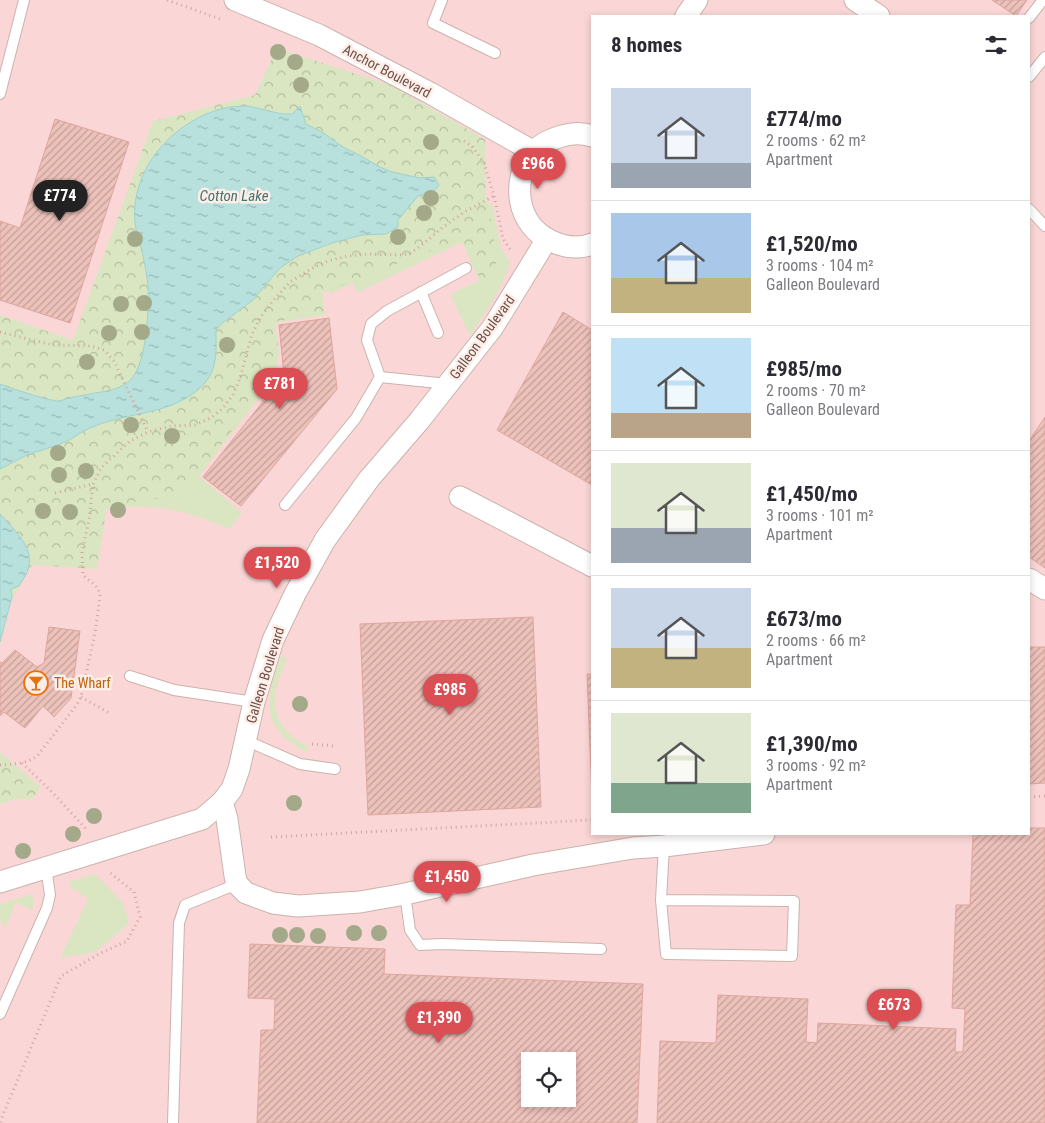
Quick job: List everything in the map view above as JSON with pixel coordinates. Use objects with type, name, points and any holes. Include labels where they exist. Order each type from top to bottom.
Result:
[{"type":"street","name":"Anchor Boulevard","points":[[234,0],[319,36],[430,93],[534,152]]},
{"type":"street","points":[[687,15],[697,0]]},
{"type":"street","points":[[855,0],[878,15]]},
{"type":"street","points":[[591,136],[570,134],[550,140],[534,152],[524,167],[519,185],[520,204],[528,221],[540,234],[559,244],[573,247],[591,245]]},
{"type":"street","name":"Galleon Boulevard","points":[[0,882],[202,819],[222,802],[232,789],[239,770],[254,702],[273,640],[295,594],[326,540],[369,479],[419,421],[493,327],[547,239]]},
{"type":"street","points":[[460,498],[591,565]]},
{"type":"street","points":[[1030,580],[1045,589]]},
{"type":"street","points":[[222,802],[227,819],[237,884],[246,893],[273,903],[298,906],[360,902],[405,894],[533,865],[633,848],[756,835]]},
{"type":"lane","points":[[0,94],[24,0]]},
{"type":"lane","points":[[442,0],[433,23],[495,54]]},
{"type":"lane","points":[[1030,17],[1042,0]]},
{"type":"lane","points":[[1030,76],[1045,57]]},
{"type":"lane","points":[[1030,210],[1045,226]]},
{"type":"lane","points":[[285,505],[356,418],[380,377],[367,340],[371,324],[387,311],[466,268]]},
{"type":"lane","points":[[422,292],[438,333]]},
{"type":"lane","points":[[380,377],[448,384]]},
{"type":"lane","points":[[130,676],[174,690],[254,702]]},
{"type":"lane","points":[[245,740],[300,764],[335,769]]},
{"type":"lane","points":[[661,900],[794,901],[792,956],[666,954],[661,900],[664,846]]},
{"type":"lane","points":[[0,1014],[47,908],[50,895],[46,867]]},
{"type":"lane","points":[[173,1123],[179,924],[185,906],[237,884]]},
{"type":"lane","points":[[405,894],[410,930],[420,945],[601,949]]},
{"type":"path","points":[[166,0],[224,20]]},
{"type":"path","points":[[464,141],[472,146],[484,163],[494,196],[503,239],[527,271]]},
{"type":"path","points":[[0,765],[21,763],[38,755],[76,706],[80,697],[95,633],[100,597],[98,587],[83,575],[82,552],[89,520],[93,484],[101,468],[130,441],[148,432],[171,426],[195,425],[211,418],[223,408],[233,395],[240,378],[252,334],[260,318],[290,282],[311,268],[348,256],[409,254],[466,211],[494,196]]},
{"type":"path","points":[[0,332],[53,345],[91,346],[104,350],[114,361],[148,432]]},
{"type":"path","points":[[56,493],[93,484]]},
{"type":"path","points":[[80,697],[110,712]]},
{"type":"path","points":[[312,744],[334,746]]},
{"type":"path","points":[[21,763],[51,791],[88,832]]},
{"type":"path","points":[[1030,797],[1045,796]]},
{"type":"path","points":[[272,837],[591,820]]},
{"type":"path","points":[[0,1122],[61,976],[127,941],[140,917],[134,892],[104,868]]},
{"type":"shaded area","points":[[0,0],[1045,0],[1045,1123],[0,1123]]},
{"type":"green space","points":[[277,48],[390,85],[485,139],[486,195],[498,261],[481,282],[462,239],[322,293],[324,313],[275,322],[279,353],[273,379],[181,495],[107,506],[97,569],[32,565],[0,620],[0,315],[73,340],[153,121],[255,95]]},
{"type":"green space","points":[[492,203],[501,248],[510,262],[498,291],[470,336],[450,294],[479,281],[462,242],[357,293],[353,283],[330,294],[327,266]]},
{"type":"green space","points":[[319,268],[325,315],[275,323],[277,375],[199,476],[242,513],[229,529],[209,520],[155,507],[101,509],[255,334]]},
{"type":"green space","points":[[281,656],[287,658],[276,690],[276,711],[288,733],[301,743],[309,746],[307,752],[291,743],[280,733],[273,722],[270,711],[272,686]]},
{"type":"green space","points":[[0,752],[41,787],[32,799],[16,799],[0,804]]},
{"type":"green space","points":[[95,874],[123,903],[129,923],[96,952],[60,958],[88,899],[69,886],[70,881]]},
{"type":"green space","points":[[32,894],[34,903],[32,910],[16,903],[5,928],[0,921],[0,904]]},
{"type":"water","name":"Cotton Lake","points":[[248,106],[282,114],[292,114],[300,106],[306,124],[322,132],[343,147],[392,172],[420,178],[434,177],[439,186],[432,192],[418,196],[398,220],[398,227],[386,234],[362,235],[332,243],[298,256],[280,268],[253,300],[221,324],[216,330],[215,358],[212,372],[204,384],[192,394],[165,408],[120,418],[90,428],[62,443],[27,455],[0,469],[0,384],[39,397],[58,401],[115,389],[124,385],[132,378],[137,370],[144,347],[148,307],[147,274],[135,223],[135,203],[140,184],[148,166],[159,149],[189,123],[206,114],[225,108]]},
{"type":"water","points":[[0,514],[27,548],[29,564],[19,586],[11,589],[12,597],[0,642]]},
{"type":"building","points":[[992,0],[1027,0],[1017,15]]},
{"type":"building","points":[[55,119],[129,142],[70,323],[0,300],[0,221],[20,228]]},
{"type":"building","points":[[563,312],[591,329],[591,484],[497,430]]},
{"type":"building","points":[[329,318],[337,389],[241,506],[203,477],[284,375],[279,325]]},
{"type":"building","points":[[1045,417],[1045,568],[1030,558],[1030,440]]},
{"type":"building","points":[[533,617],[541,807],[368,815],[360,624]]},
{"type":"building","name":"The Wharf","points":[[49,627],[80,631],[71,698],[54,717],[43,706],[25,728],[4,712],[0,716],[0,662],[2,663],[15,650],[37,667],[44,663]]},
{"type":"building","points":[[1030,647],[1045,647],[1045,783],[1030,784]]},
{"type":"building","points":[[587,674],[591,674],[591,772]]},
{"type":"building","points":[[1030,828],[1045,828],[1045,1123],[657,1123],[660,1041],[716,1043],[718,995],[808,999],[806,1042],[817,1043],[818,1023],[956,1029],[955,1052],[963,1052],[965,1009],[952,1008],[956,905],[970,905],[973,835],[1030,835]]},
{"type":"building","points":[[250,944],[385,949],[384,974],[643,984],[637,1123],[257,1123],[261,1030],[274,1030],[275,999],[248,998]]},
{"type":"place","name":"The Wharf","points":[[36,683]]}]
